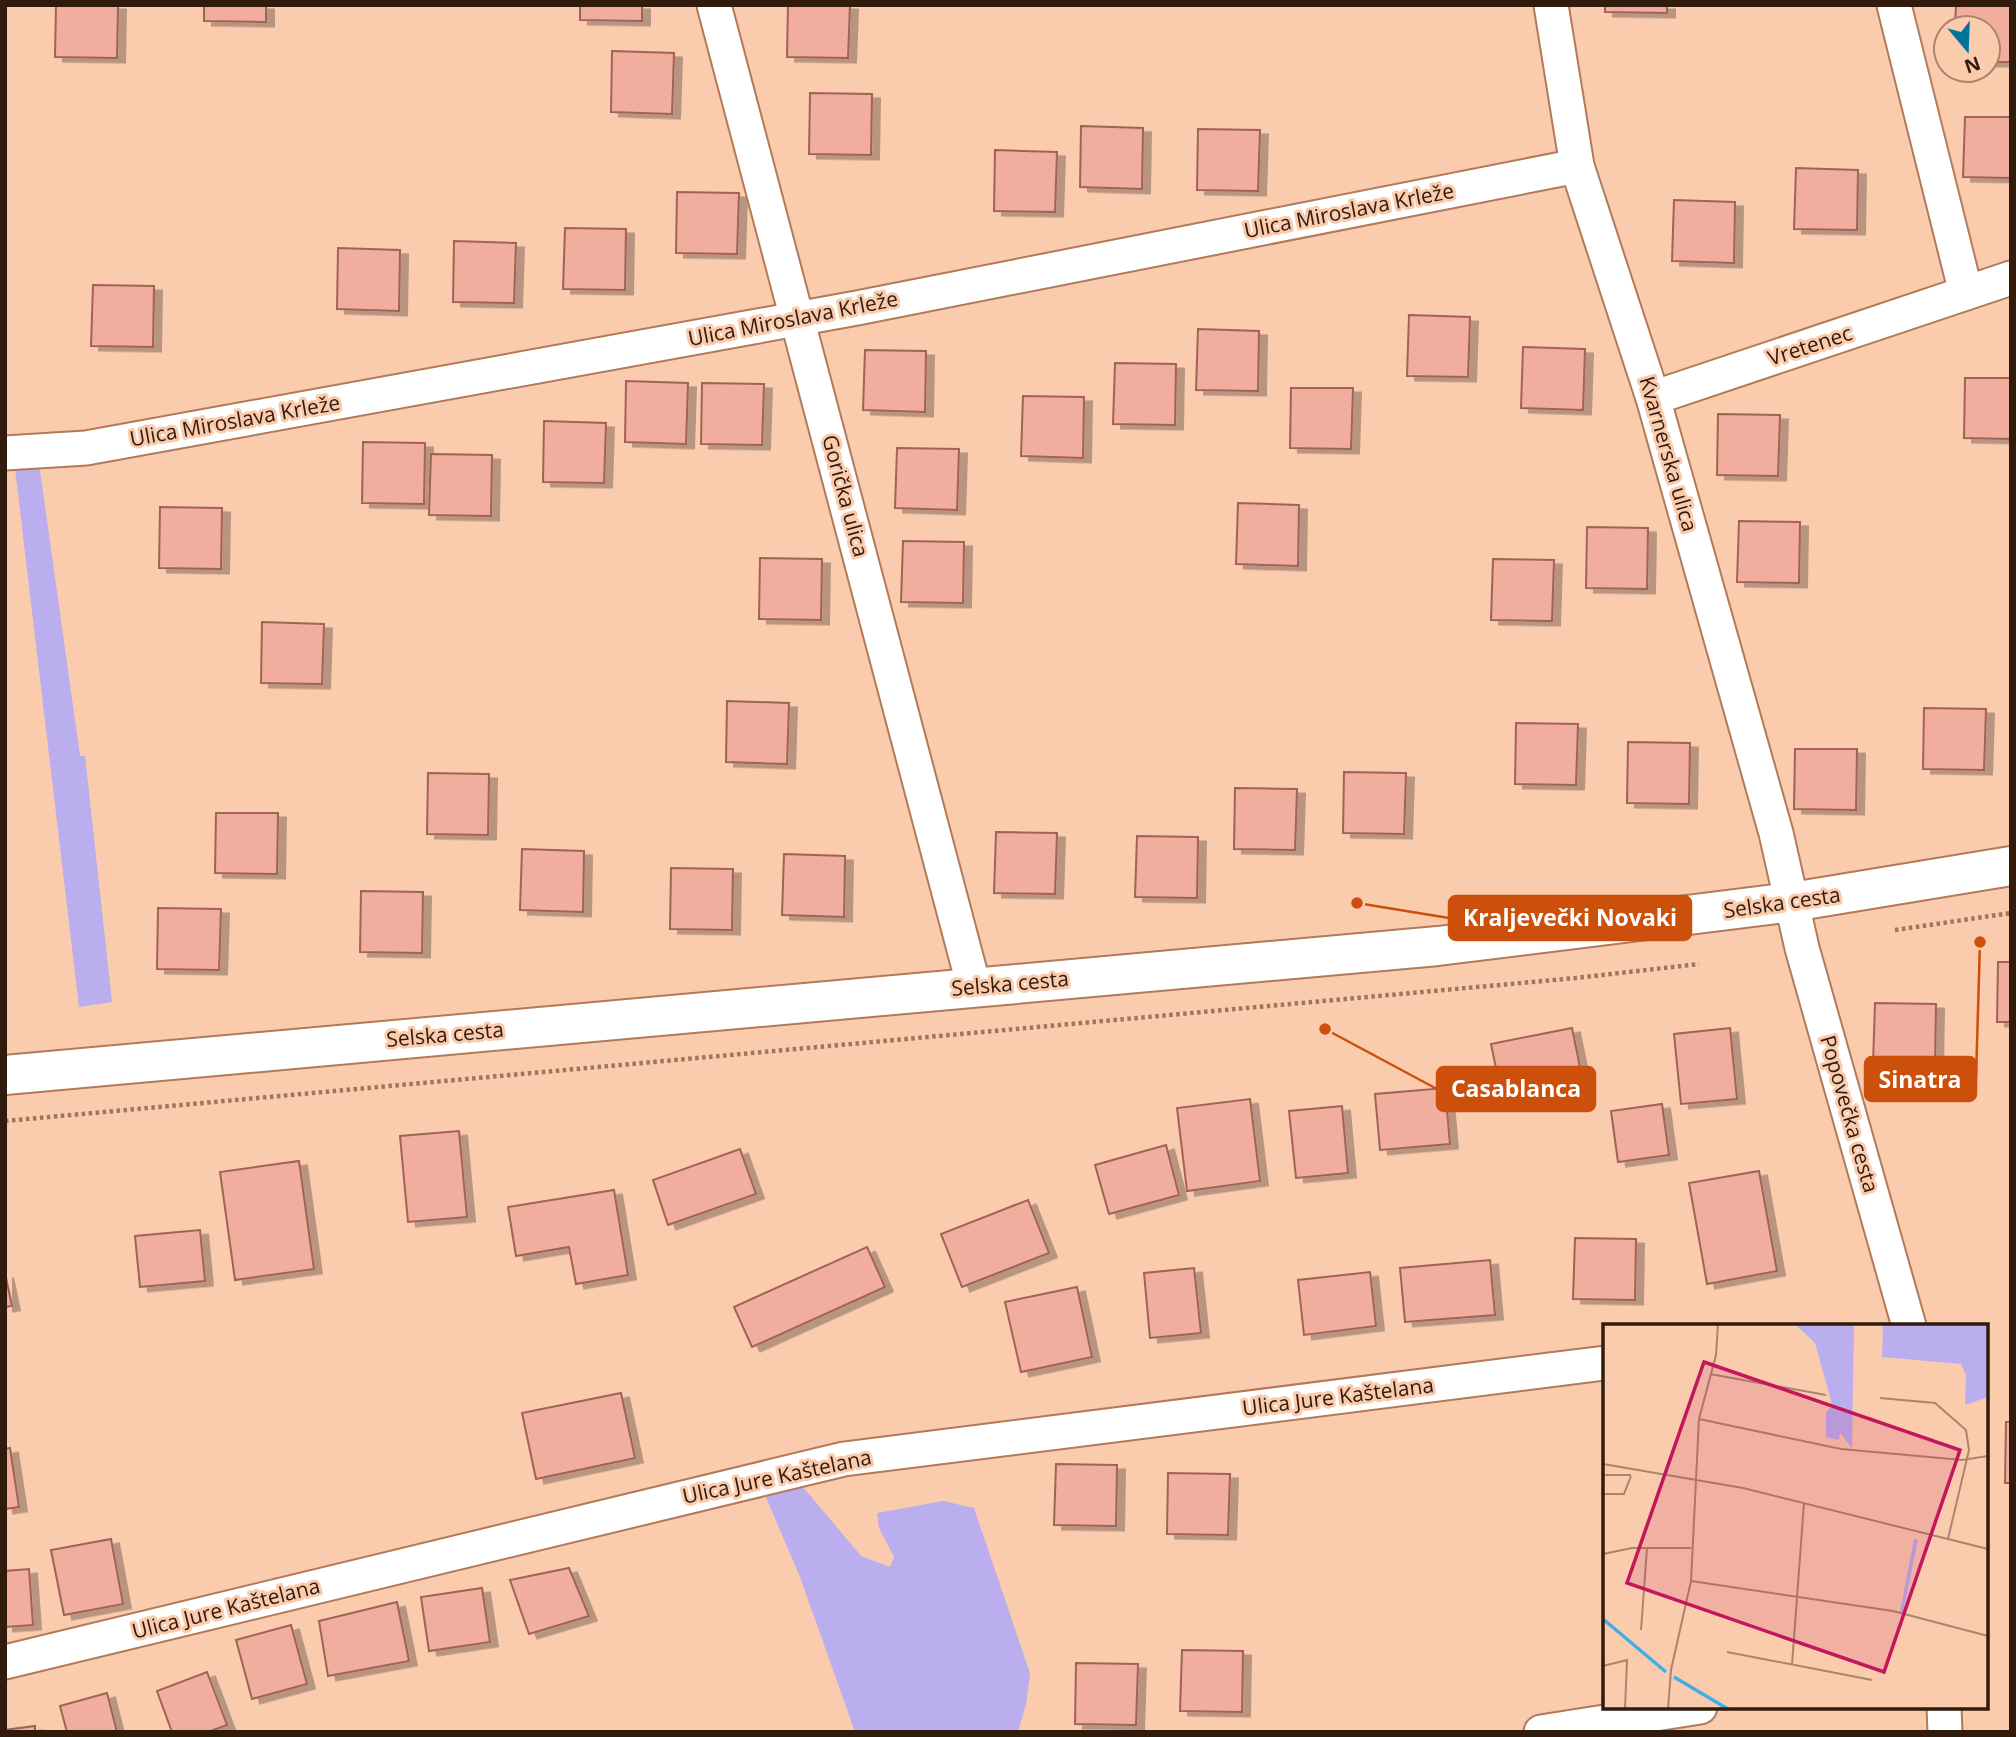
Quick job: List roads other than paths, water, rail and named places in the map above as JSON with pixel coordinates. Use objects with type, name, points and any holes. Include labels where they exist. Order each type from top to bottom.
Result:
[{"type":"main road","name":"Selska cesta","points":[[5,1075],[1438,946],[1792,902],[2011,866]]},
{"type":"street","name":"Gorička ulica","points":[[714,5],[974,987]]},
{"type":"street","name":"Kvarnerska ulica","points":[[1551,5],[1577,166],[1653,398],[1776,833],[1792,902]]},
{"type":"street","points":[[1894,5],[1966,293]]},
{"type":"street","name":"Ulica Miroslava Krleže","points":[[5,453],[86,447],[798,319],[1577,166]]},
{"type":"street","name":"Vretenec","points":[[1653,398],[2011,278]]},
{"type":"street","name":"Popovečka cesta","points":[[1792,902],[1908,1324]]},
{"type":"street","name":"Ulica Jure Kaštelana","points":[[5,1662],[844,1459],[1603,1363]]},
{"type":"street","points":[[1541,1732],[1687,1709]]},
{"type":"street","points":[[1944,1709],[1945,1732]]},
{"type":"place","name":"Kraljevečki Novaki","points":[[1357,903]]},
{"type":"place","name":"Sinatra","points":[[1980,942]]},
{"type":"place","name":"Casablanca","points":[[1325,1029]]}]
